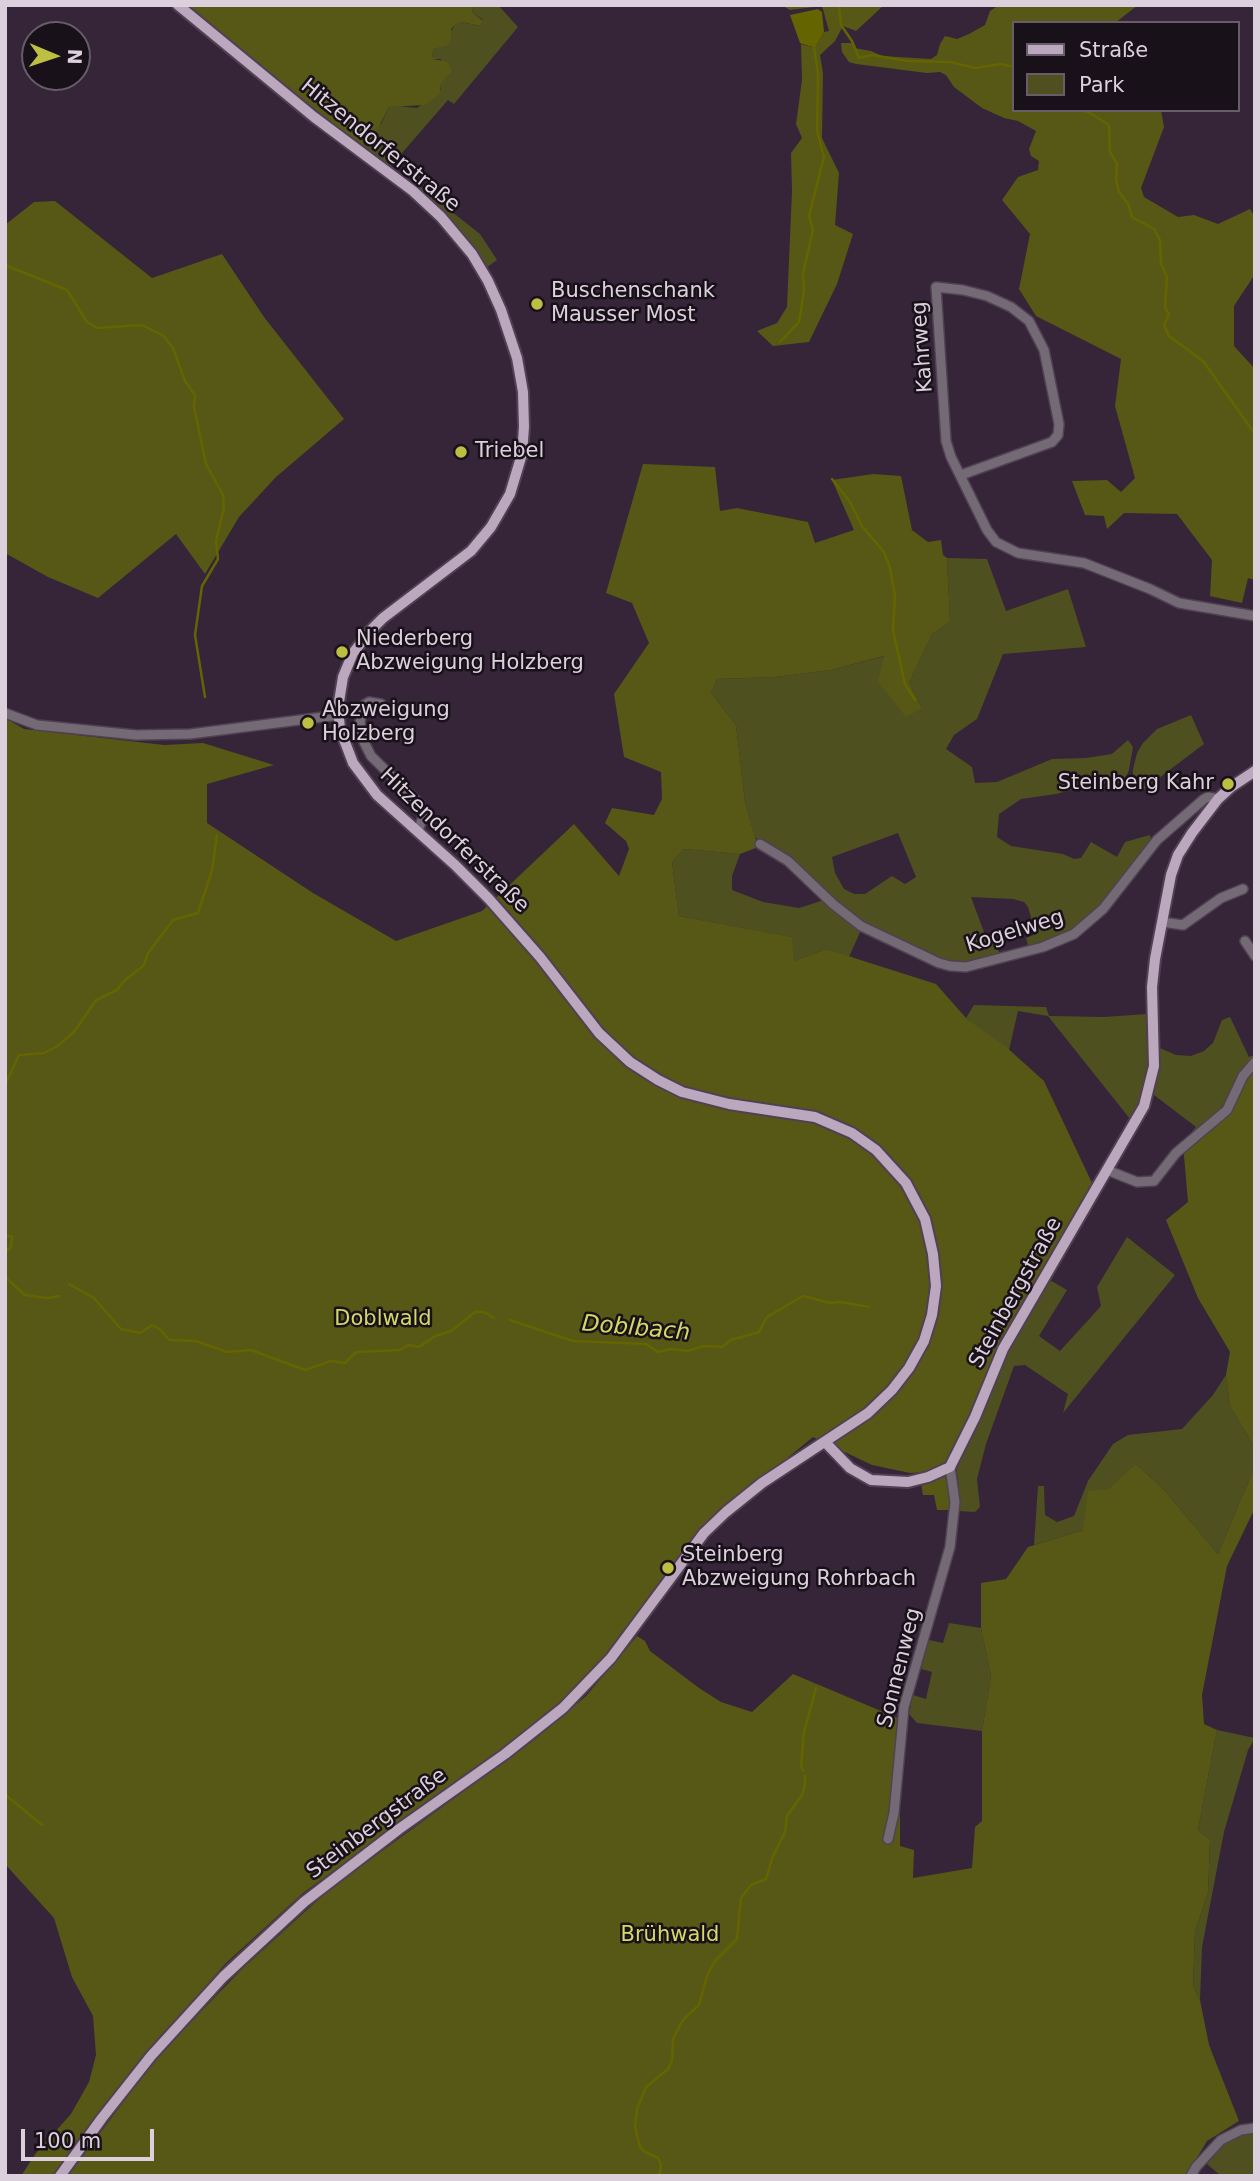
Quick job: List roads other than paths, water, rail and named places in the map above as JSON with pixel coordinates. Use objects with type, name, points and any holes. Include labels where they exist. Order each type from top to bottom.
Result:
[{"type":"main road","name":"Hitzendorferstraße","points":[[178,5],[314,117],[413,191],[441,217],[472,254],[488,281],[507,325],[517,358],[523,393],[523,443],[515,481],[504,506],[471,551],[400,604],[371,630],[361,642],[343,677],[339,715],[344,743],[361,776],[386,803],[489,899],[534,949],[599,1033],[637,1067],[670,1087],[695,1096],[729,1104],[802,1114],[852,1133],[876,1150],[906,1183],[925,1219],[933,1254],[936,1286],[929,1327],[916,1356],[892,1390],[868,1413],[762,1483],[726,1512]]},
{"type":"main road","name":"Steinbergstraße","points":[[950,1466],[975,1417],[1003,1349],[1144,1106],[1152,1077],[1154,1049],[1152,987],[1171,875],[1178,855],[1218,799],[1255,771]]},
{"type":"main road","points":[[825,1442],[850,1468],[871,1480],[908,1482],[928,1477],[950,1466]]},
{"type":"main road","name":"Steinbergstraße","points":[[60,2176],[151,2056],[223,1977],[304,1902],[563,1709],[611,1658],[704,1534],[726,1512]]},
{"type":"street","name":"Kahrweg","points":[[961,475],[1052,442],[1058,435],[1059,425],[1044,350],[1028,321],[1011,307],[987,296],[952,288],[936,288],[946,441],[951,457],[987,530],[996,542],[1010,551],[1084,563],[1184,605],[1255,616]]},
{"type":"street","points":[[382,704],[369,702],[364,705],[360,722],[362,738],[371,756],[420,804],[423,817],[418,831]]},
{"type":"street","points":[[5,713],[25,722],[49,727],[152,735],[190,734],[339,715]]},
{"type":"street","name":"Kogelweg","points":[[760,844],[788,861],[833,904],[861,926],[939,963],[966,967],[1055,943],[1083,928],[1103,909],[1157,840],[1205,799],[1218,799]]},
{"type":"street","points":[[1162,922],[1183,925],[1221,898],[1243,889]]},
{"type":"street","points":[[1245,941],[1255,956]]},
{"type":"street","points":[[1107,1170],[1137,1182],[1154,1181],[1176,1153],[1227,1110],[1243,1076],[1255,1062]]},
{"type":"street","name":"Sonnenweg","points":[[888,1839],[894,1813],[904,1707],[950,1547],[955,1502],[950,1466]]},
{"type":"street","points":[[1191,2176],[1221,2140],[1241,2130],[1255,2128]]},
{"type":"waterway","points":[[839,5],[841,25],[859,58],[873,55],[906,61],[950,62],[975,68],[1001,64],[1012,67]]},
{"type":"waterway","points":[[780,342],[799,322],[804,291],[803,274],[813,229],[809,216],[824,157],[817,131],[818,74],[814,46]]},
{"type":"waterway","points":[[1086,112],[1109,125],[1110,152],[1117,164],[1116,180],[1119,192],[1128,204],[1132,217],[1154,229],[1160,240],[1161,264],[1167,277],[1165,307],[1169,314],[1164,325],[1169,336],[1203,361],[1255,434]]},
{"type":"waterway","points":[[5,265],[67,290],[87,322],[97,328],[142,325],[164,336],[173,348],[185,381],[195,395],[194,407],[206,464],[223,495],[224,508],[216,541],[218,559],[202,586],[195,635],[205,697]]},
{"type":"waterway","points":[[832,479],[850,502],[862,526],[884,552],[895,596],[893,630],[905,684],[915,700]]},
{"type":"waterway","points":[[5,1085],[19,1055],[44,1053],[56,1047],[74,1032],[96,1000],[117,990],[144,965],[148,953],[173,920],[198,913],[212,871],[217,835]]},
{"type":"waterway","name":"Doblbach","points":[[5,1235],[12,1237],[11,1247],[5,1252]]},
{"type":"waterway","name":"Doblbach","points":[[5,1277],[25,1295],[47,1298],[59,1296]]},
{"type":"waterway","name":"Doblbach","points":[[69,1284],[94,1298],[121,1329],[140,1333],[152,1325],[160,1329],[169,1340],[196,1341],[227,1352],[251,1350],[305,1370],[331,1361],[345,1363],[356,1352],[400,1350],[408,1345],[419,1347],[435,1336],[451,1331],[475,1312],[484,1312],[494,1318]]},
{"type":"waterway","name":"Doblbach","points":[[510,1320],[573,1341],[646,1344],[658,1352],[671,1349],[688,1351],[703,1346],[722,1347],[731,1340],[759,1332],[767,1317],[803,1296],[830,1303],[841,1302],[869,1307]]},
{"type":"waterway","points":[[803,1771],[801,1766],[804,1732],[816,1688]]},
{"type":"waterway","points":[[656,2176],[660,2173],[661,2165],[658,2158],[640,2147],[635,2127],[637,2109],[646,2087],[668,2069],[672,2061],[673,2039],[683,2020],[699,2005],[707,1976],[715,1961],[737,1939],[741,1898],[751,1885],[766,1879],[773,1856],[785,1832],[787,1816],[802,1795],[805,1776]]},
{"type":"waterway","points":[[5,1791],[8,1797],[42,1825]]},
{"type":"place","name":"Buschenschank Mausser Most","points":[[537,304]]},
{"type":"place","name":"Triebel","points":[[461,452]]},
{"type":"place","name":"Niederberg Abzweigung Holzberg","points":[[342,652]]},
{"type":"place","name":"Abzweigung Holzberg","points":[[308,723]]},
{"type":"place","name":"Steinberg Kahr","points":[[1228,784]]},
{"type":"place","name":"Steinberg Abzweigung Rohrbach","points":[[668,1568]]},
{"type":"park label","name":"Doblwald","points":[[383,1320]]},
{"type":"park label","name":"Brühwald","points":[[670,1936]]}]
